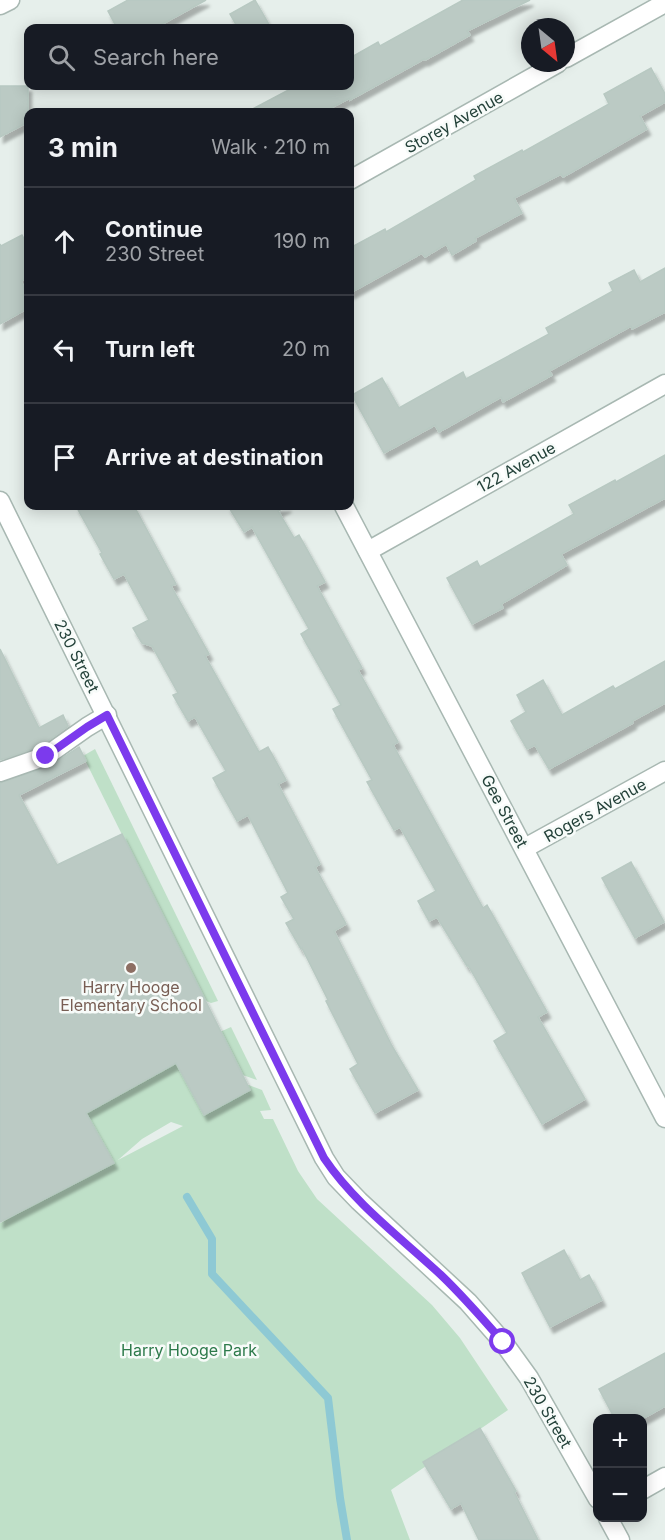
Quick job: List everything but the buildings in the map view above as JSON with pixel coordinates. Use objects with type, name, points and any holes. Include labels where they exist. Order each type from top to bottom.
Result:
[{"type":"street","points":[[0,5],[10,0]]},
{"type":"street","points":[[575,53],[665,3]]},
{"type":"street","name":"Storey Avenue","points":[[354,178],[542,72]]},
{"type":"street","name":"122 Avenue","points":[[368,551],[665,384]]},
{"type":"street","name":"230 Street","points":[[0,501],[324,1158],[336,1177],[359,1201],[468,1302],[503,1342],[529,1378],[593,1492]]},
{"type":"street","name":"Gee Street","points":[[346,510],[525,848],[664,1119]]},
{"type":"street","points":[[0,772],[46,756],[107,715]]},
{"type":"street","name":"Rogers Avenue","points":[[525,848],[665,771]]},
{"type":"street","points":[[647,1487],[665,1477]]},
{"type":"street","points":[[610,1522],[620,1540]]},
{"type":"green space","points":[[95,749],[218,1001],[211,1003],[204,1000],[83,756]]},
{"type":"green space","points":[[231,1027],[257,1080],[218,1066],[213,1035]]},
{"type":"green space","name":"Harry Hooge Park","points":[[165,1054],[262,1090],[271,1110],[260,1111],[264,1119],[273,1119],[298,1171],[317,1199],[432,1305],[460,1338],[508,1410],[391,1490],[410,1540],[0,1540],[0,1223],[42,1200],[39,1192],[89,1142],[99,1137],[86,1113],[146,1080]],"holes":[[[171,1122],[183,1126],[118,1160],[142,1139]]]},
{"type":"waterway","points":[[187,1197],[212,1239],[212,1274],[328,1398],[347,1540]]},
{"type":"place","name":"Harry Hooge Elementary School","points":[[131,968]]},
{"type":"route","points":[[46,756],[107,715],[286,1083],[336,1177],[359,1201],[441,1275],[503,1342]]}]
